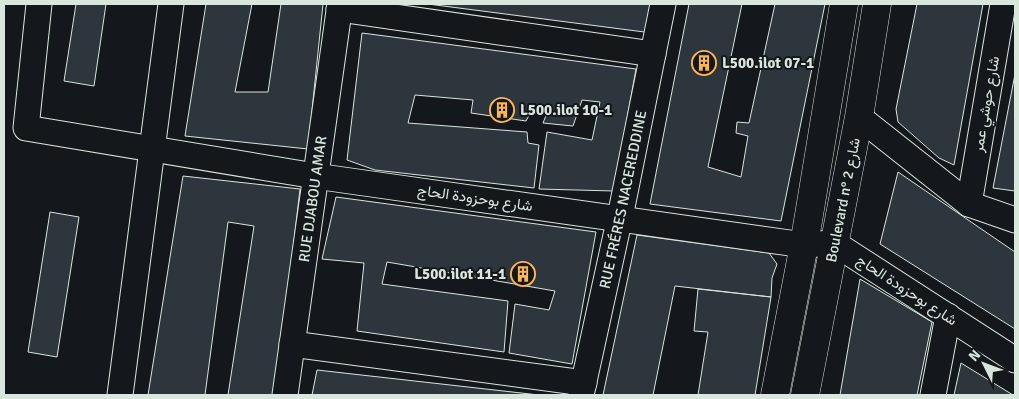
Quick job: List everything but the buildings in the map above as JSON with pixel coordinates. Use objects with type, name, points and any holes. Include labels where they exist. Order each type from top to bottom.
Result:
[{"type":"main road","name":"Boulevard n° شارع 2","points":[[776,395],[804,245],[844,4]]},
{"type":"main road","name":"Boulevard n° شارع 2","points":[[805,395],[859,117],[877,4]]},
{"type":"street","name":"شارع بوحزودة الحاج","points":[[39,4],[26,128],[315,176],[620,217],[804,245],[834,243],[1015,360]]},
{"type":"street","points":[[120,395],[171,4]]},
{"type":"street","name":"RUE FRÉRES NACEREDDINE","points":[[582,389],[620,217],[663,4]]},
{"type":"street","name":"شارع حوشي عمر","points":[[969,204],[1003,4]]},
{"type":"street","points":[[339,6],[652,54]]},
{"type":"street","name":"RUE DJABOU AMAR","points":[[285,395],[339,6]]},
{"type":"street","points":[[859,117],[969,204],[1015,220]]},
{"type":"street","points":[[933,395],[948,316]]},
{"type":"street","points":[[292,344],[582,389]]},
{"type":"place","name":"L500.ilot 07-1","points":[[704,63]]},
{"type":"place","name":"L500.ilot 10-1","points":[[502,110]]},
{"type":"place","name":"L500.ilot 11-1","points":[[523,274]]}]
